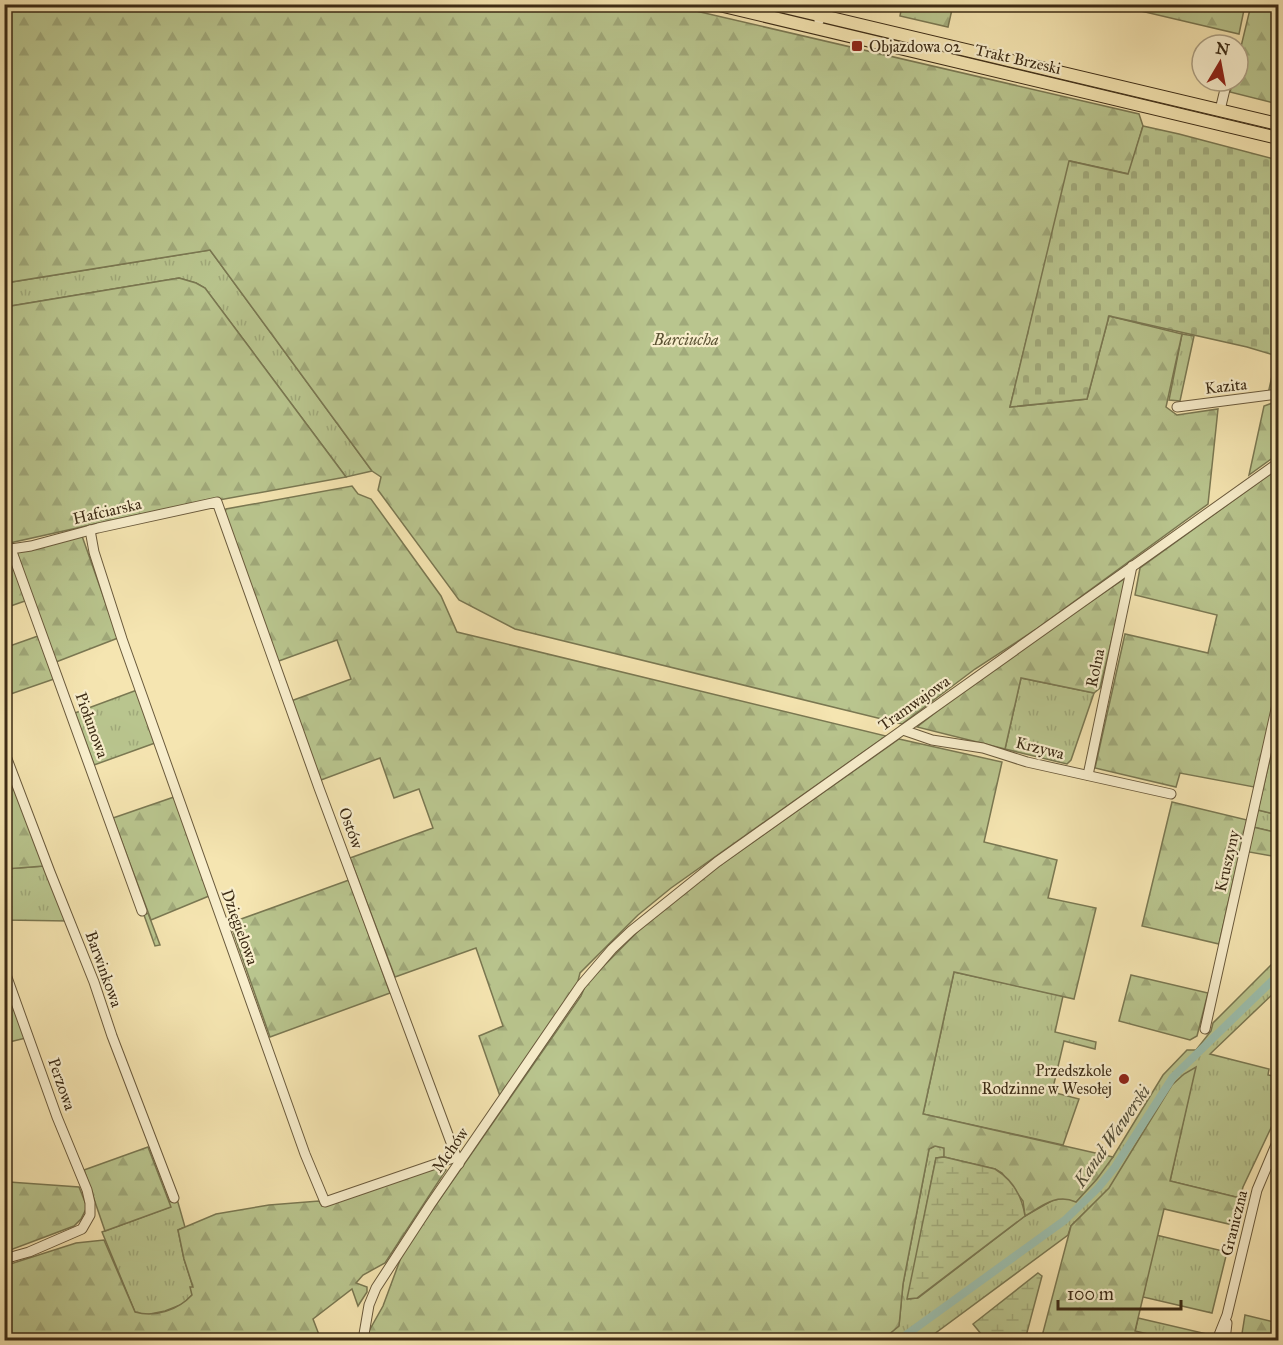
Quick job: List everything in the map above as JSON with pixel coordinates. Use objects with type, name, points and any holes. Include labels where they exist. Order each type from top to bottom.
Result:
[{"type":"main road","name":"Trakt Brzeski","points":[[715,4],[1278,138]]},
{"type":"main road","name":"Trakt Brzeski","points":[[772,4],[821,10],[1278,124]]},
{"type":"street","points":[[817,29],[821,10]]},
{"type":"street","points":[[1220,110],[1224,93]]},
{"type":"street","name":"Kazita","points":[[1177,407],[1278,394]]},
{"type":"street","name":"Tramwajowa","points":[[581,985],[612,949],[650,914],[717,862],[1278,463]]},
{"type":"street","name":"Hafciarska","points":[[8,550],[217,502]]},
{"type":"street","name":"Ostów","points":[[217,502],[315,777],[457,1161]]},
{"type":"street","name":"Dzięgielowa","points":[[90,530],[94,552],[122,639],[301,1143],[325,1202],[457,1161]]},
{"type":"street","name":"Piołunowa","points":[[8,550],[142,911]]},
{"type":"street","name":"Rolna","points":[[1088,775],[1132,566]]},
{"type":"street","name":"Kruszyny","points":[[1205,1029],[1278,700]]},
{"type":"street","name":"Krzywa","points":[[903,730],[932,740],[983,748],[1027,762],[1171,794]]},
{"type":"street","name":"Barwinkowa","points":[[4,751],[94,982],[112,1036],[174,1198]]},
{"type":"street","name":"Perzowa","points":[[4,969],[57,1117],[87,1190],[90,1209],[87,1222],[76,1233],[4,1259]]},
{"type":"street","name":"Mchów","points":[[363,1339],[369,1305],[376,1288],[457,1161],[581,985]]},
{"type":"street","name":"Graniczna","points":[[1217,1341],[1227,1315],[1257,1190],[1278,1140]]},
{"type":"street","name":"Graniczna","points":[[1225,1341],[1227,1315]]},
{"type":"green space","points":[[1115,4],[1245,5],[1239,33]]},
{"type":"green space","name":"Barciucha","points":[[5,5],[670,5],[1139,114],[1143,126],[1129,174],[1070,161],[1010,407],[1087,399],[1109,316],[1182,334],[1166,407],[1177,415],[1218,409],[1208,504],[1035,630],[975,669],[902,724],[515,629],[459,600],[378,490],[381,477],[372,471],[210,250],[5,283]]},
{"type":"green space","points":[[902,5],[953,5],[948,27],[900,16]]},
{"type":"green space","points":[[1251,5],[1278,5],[1278,104],[1234,93],[1250,93],[1250,33],[1244,33]]},
{"type":"green space","points":[[1143,126],[1278,160],[1277,356],[1247,347],[1109,316],[1087,399],[1010,407],[1069,161],[1128,174]]},
{"type":"green space","points":[[210,250],[372,471],[346,477],[205,288],[196,283],[179,278],[5,307],[5,283]]},
{"type":"green space","points":[[179,278],[205,288],[346,477],[131,516],[5,544],[5,307]]},
{"type":"green space","points":[[1182,334],[1194,336],[1180,401],[1169,400]]},
{"type":"green space","points":[[1278,349],[1278,393],[1268,394]]},
{"type":"green space","points":[[1278,401],[1278,454],[1249,475],[1264,406]]},
{"type":"green space","points":[[1278,468],[1278,685],[1254,787],[1180,773],[1176,787],[1095,768],[1125,634],[1208,653],[1217,615],[1135,595],[1140,568]]},
{"type":"green space","points":[[352,486],[358,494],[371,499],[441,596],[457,632],[886,736],[671,888],[638,915],[580,973],[577,985],[500,1096],[479,1036],[503,1026],[476,948],[395,977],[350,858],[433,828],[419,789],[394,798],[380,758],[321,780],[291,701],[351,679],[337,640],[276,662],[224,515],[226,509]]},
{"type":"green space","points":[[82,536],[118,638],[56,662],[15,552]]},
{"type":"green space","points":[[4,552],[10,553],[25,601],[5,608]]},
{"type":"green space","points":[[1127,577],[1100,688],[1094,693],[1021,678],[1005,749],[917,727],[986,673]]},
{"type":"green space","points":[[38,636],[54,679],[5,696],[4,648]]},
{"type":"green space","points":[[1021,678],[1094,693],[1071,760],[1067,764],[1005,749]]},
{"type":"green space","points":[[137,690],[155,743],[94,765],[75,713]]},
{"type":"green space","points":[[1278,724],[1278,815],[1258,810]]},
{"type":"green space","points":[[899,739],[1002,762],[984,842],[1057,860],[1048,898],[1096,908],[1074,999],[954,972],[923,1114],[1113,1157],[1097,1179],[1076,1202],[1056,1200],[1025,1216],[1023,1201],[1002,1173],[995,1169],[944,1157],[944,1148],[935,1146],[929,1149],[903,1284],[899,1326],[882,1340],[367,1340],[369,1331],[383,1306],[403,1252],[581,996],[586,984],[652,917],[702,878]]},
{"type":"green space","points":[[5,760],[44,866],[5,869]]},
{"type":"green space","points":[[174,797],[209,896],[151,920],[113,818]]},
{"type":"green space","points":[[1172,802],[1247,820],[1219,944],[1142,926]]},
{"type":"green space","points":[[1258,810],[1278,815],[1278,833],[1253,827]]},
{"type":"green space","points":[[1253,827],[1278,833],[1278,857],[1249,852]]},
{"type":"green space","points":[[44,866],[68,921],[5,920],[5,869]]},
{"type":"green space","points":[[349,880],[390,993],[270,1037],[230,923]]},
{"type":"green space","points":[[148,913],[160,945],[155,946],[144,915]]},
{"type":"green space","points":[[1278,958],[1278,989],[1210,1054],[1269,1069],[1268,1075],[1278,1077],[1278,1113],[1240,1198],[1170,1181],[1195,1068],[1109,1189],[1071,1226],[1068,1235],[926,1340],[882,1340],[899,1325],[903,1284],[929,1149],[935,1146],[945,1148],[944,1157],[936,1158],[908,1299],[918,1298],[1025,1216],[1053,1200],[1067,1198],[1113,1157],[1163,1075],[1187,1050],[1196,1050],[1211,1031],[1213,1023]]},
{"type":"green space","points":[[954,972],[1063,996],[1055,1032],[1096,1042],[1095,1049],[1064,1041],[1052,1092],[1079,1099],[1063,1145],[923,1114]]},
{"type":"green space","points":[[1131,975],[1208,993],[1197,1036],[1190,1040],[1119,1021]]},
{"type":"green space","points":[[10,994],[26,1038],[5,1043],[5,1006]]},
{"type":"green space","points":[[1196,1067],[1170,1181],[1240,1198],[1233,1225],[1164,1209],[1135,1331],[1174,1340],[1041,1340],[1071,1226],[1109,1188],[1172,1085]]},
{"type":"green space","points":[[148,1147],[171,1207],[105,1231],[84,1170]]},
{"type":"green space","points":[[944,1157],[995,1169],[1001,1173],[1016,1189],[1025,1216],[917,1298],[907,1299],[936,1158]]},
{"type":"green space","points":[[444,1165],[446,1170],[385,1263],[363,1275],[356,1283],[367,1287],[367,1292],[358,1306],[352,1289],[313,1319],[321,1340],[5,1340],[4,1266],[76,1243],[104,1240],[135,1312],[158,1313],[173,1309],[192,1295],[190,1287],[193,1287],[178,1230],[216,1214],[269,1205],[319,1201],[322,1206]]},
{"type":"green space","points":[[9,1182],[79,1187],[87,1207],[81,1219],[74,1226],[5,1252],[5,1192],[11,1189]]},
{"type":"green space","points":[[177,1199],[185,1227],[178,1230],[193,1287],[192,1295],[183,1304],[165,1311],[145,1315],[135,1312],[102,1232],[170,1207],[169,1202]]},
{"type":"green space","points":[[1156,1235],[1227,1252],[1212,1313],[1143,1297]]},
{"type":"green space","points":[[1038,1273],[1042,1276],[1025,1340],[986,1340],[973,1324]]},
{"type":"green space","points":[[1245,1315],[1278,1323],[1278,1340],[1241,1340]]},
{"type":"green space","points":[[1138,1318],[1207,1334],[1207,1336],[1180,1340],[1135,1332]]},
{"type":"waterway","name":"Kanał Wawerski","points":[[899,1340],[1065,1220],[1098,1188],[1115,1167],[1173,1077],[1278,975]]},
{"type":"place","name":"Objazdowa 02","points":[[857,46]]},
{"type":"place","name":"Przedszkole Rodzinne w Wesołej","points":[[1124,1079]]}]
